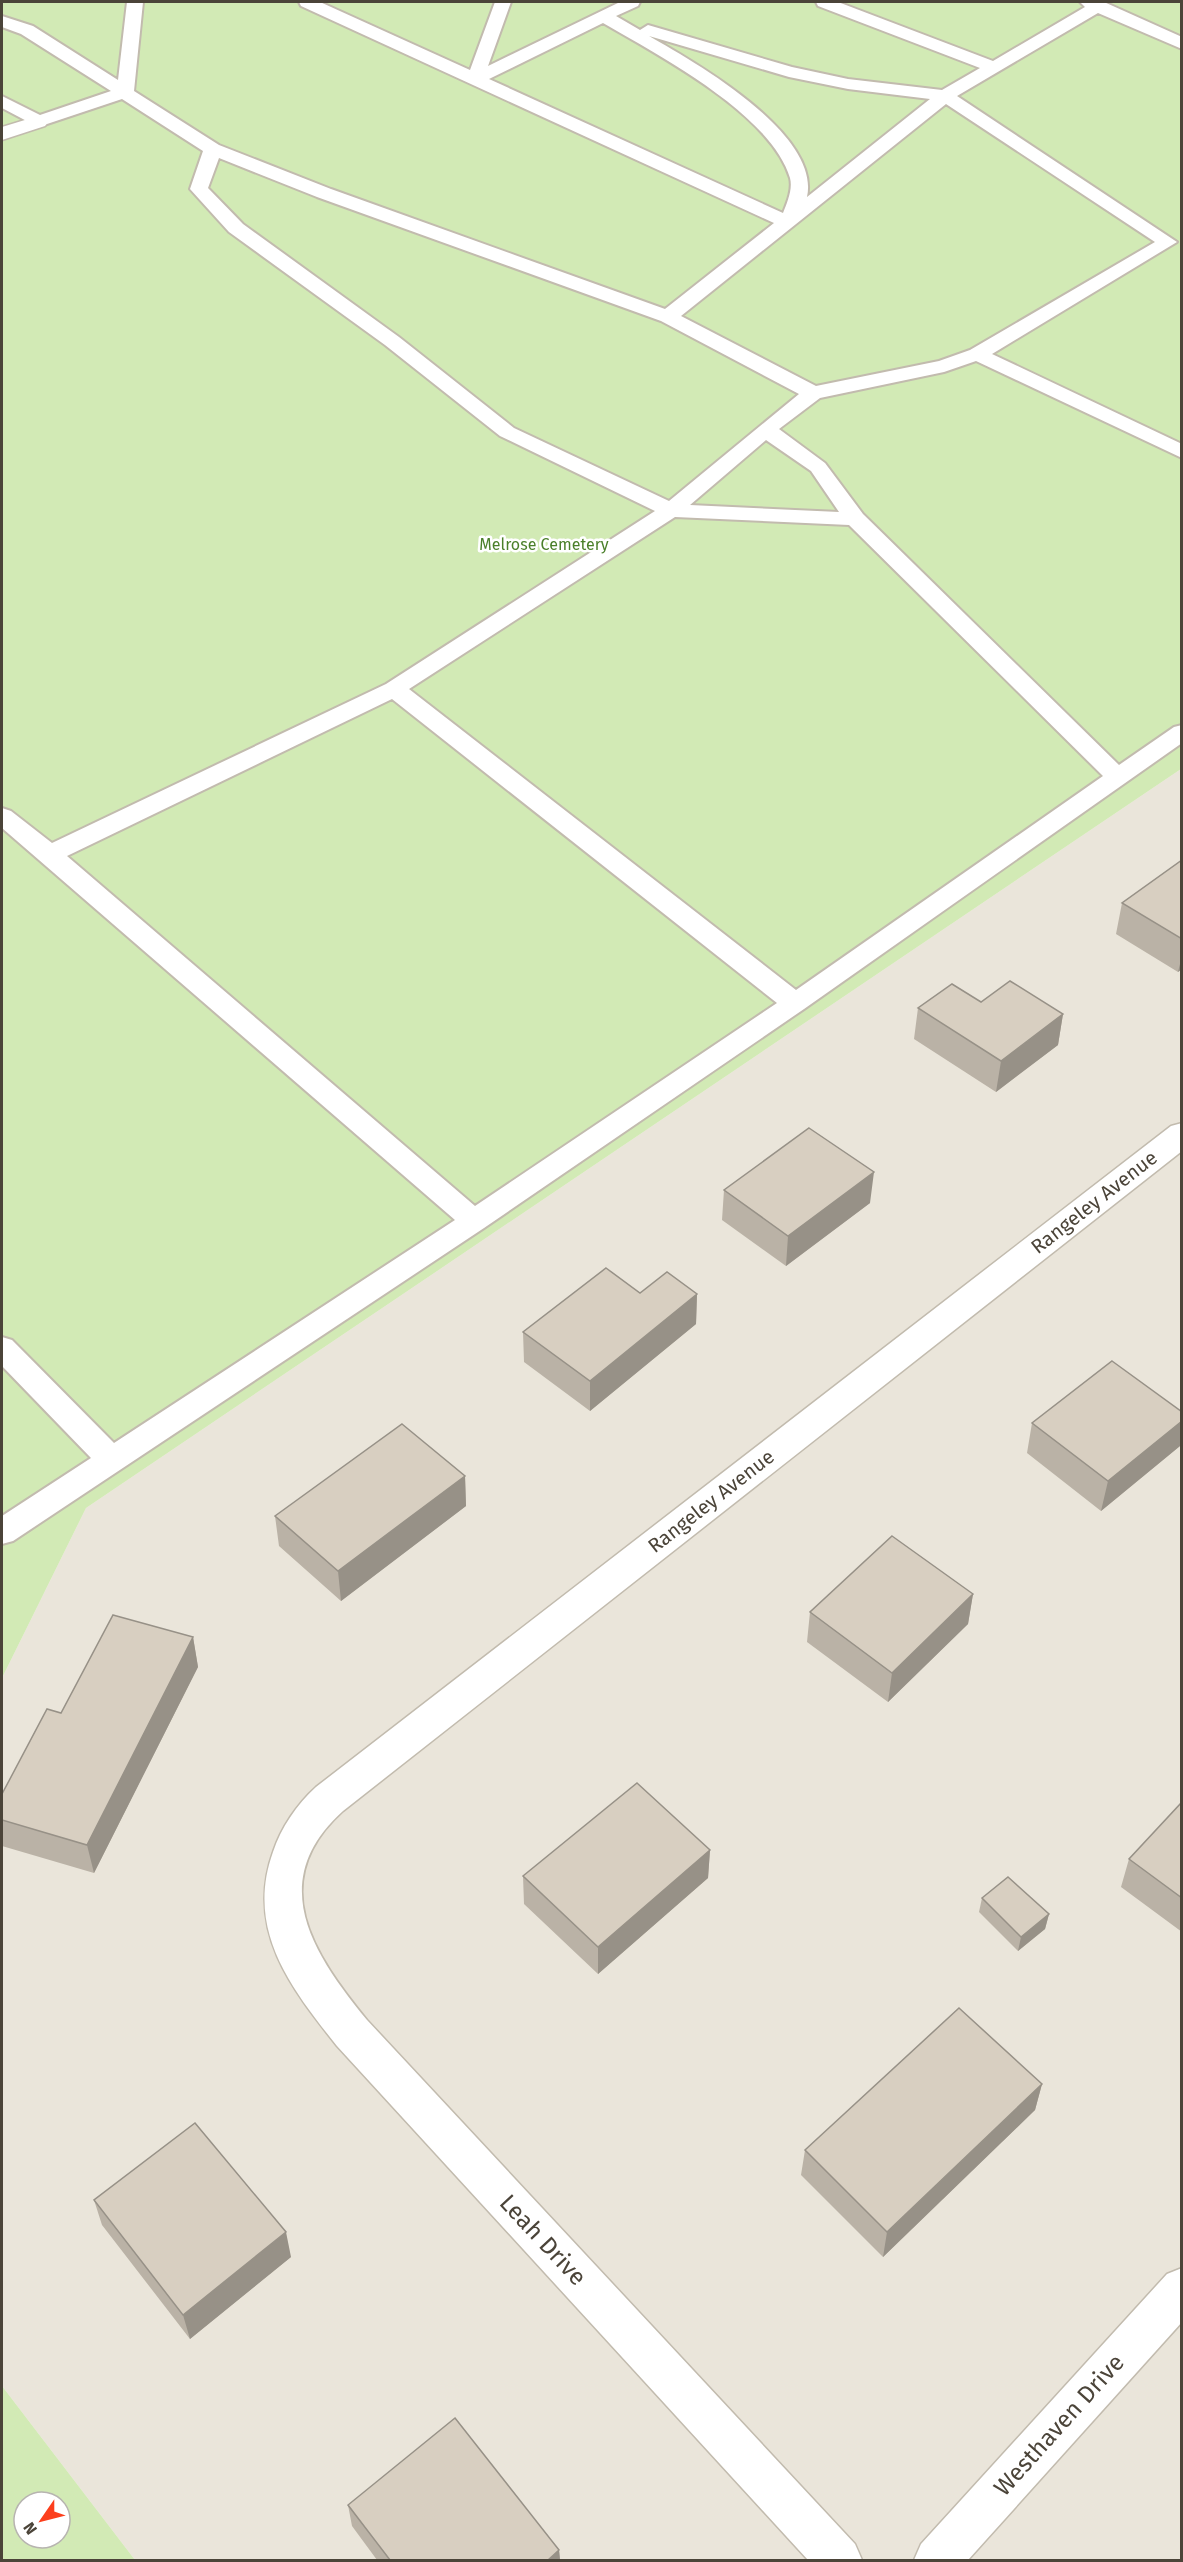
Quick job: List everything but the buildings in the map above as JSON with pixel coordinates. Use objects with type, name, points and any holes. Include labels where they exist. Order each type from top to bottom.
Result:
[{"type":"street","points":[[2,134],[38,122]]},
{"type":"street","name":"Rangeley Avenue","points":[[281,1898],[289,1858],[314,1814],[359,1775],[1182,1134]]},
{"type":"street","name":"Leah Drive","points":[[281,1898],[290,1943],[319,1993],[352,2033],[839,2560]]},
{"type":"street","name":"Westhaven Drive","points":[[937,2560],[1182,2289]]},
{"type":"lane","points":[[125,92],[135,2]]},
{"type":"lane","points":[[307,2],[789,223]]},
{"type":"lane","points":[[475,79],[503,2]]},
{"type":"lane","points":[[475,79],[632,2]]},
{"type":"lane","points":[[837,3],[993,68]]},
{"type":"lane","points":[[668,317],[789,223],[945,96],[1093,4],[1182,44]]},
{"type":"lane","points":[[50,854],[394,689],[671,510],[813,393],[944,366],[977,354],[1177,240],[945,96],[848,84],[789,72],[603,16]]},
{"type":"lane","points":[[603,16],[691,68],[761,123],[790,153],[800,181],[789,223]]},
{"type":"lane","points":[[2,21],[27,30],[213,149],[335,197],[668,317],[813,393]]},
{"type":"lane","points":[[2,100],[38,122],[125,92]]},
{"type":"lane","points":[[213,149],[199,189],[236,228],[392,341],[507,432],[671,510],[855,519]]},
{"type":"lane","points":[[977,354],[1182,452]]},
{"type":"lane","points":[[766,430],[818,467],[855,519],[1116,776]]},
{"type":"lane","points":[[394,689],[795,1003]]},
{"type":"lane","points":[[2,1532],[110,1458],[474,1221],[795,1003],[1116,776],[1182,732]]},
{"type":"lane","points":[[2,816],[50,854],[474,1221]]},
{"type":"lane","points":[[2,1348],[110,1458]]},
{"type":"shaded area","points":[[1181,769],[1181,2560],[135,2560],[2,2386],[2,1678],[86,1508]]},
{"type":"green space","name":"Melrose Cemetery","points":[[2,2],[1181,2],[1181,769],[86,1508],[2,1678]]},
{"type":"green space","points":[[2,2386],[135,2560],[2,2560]]}]
